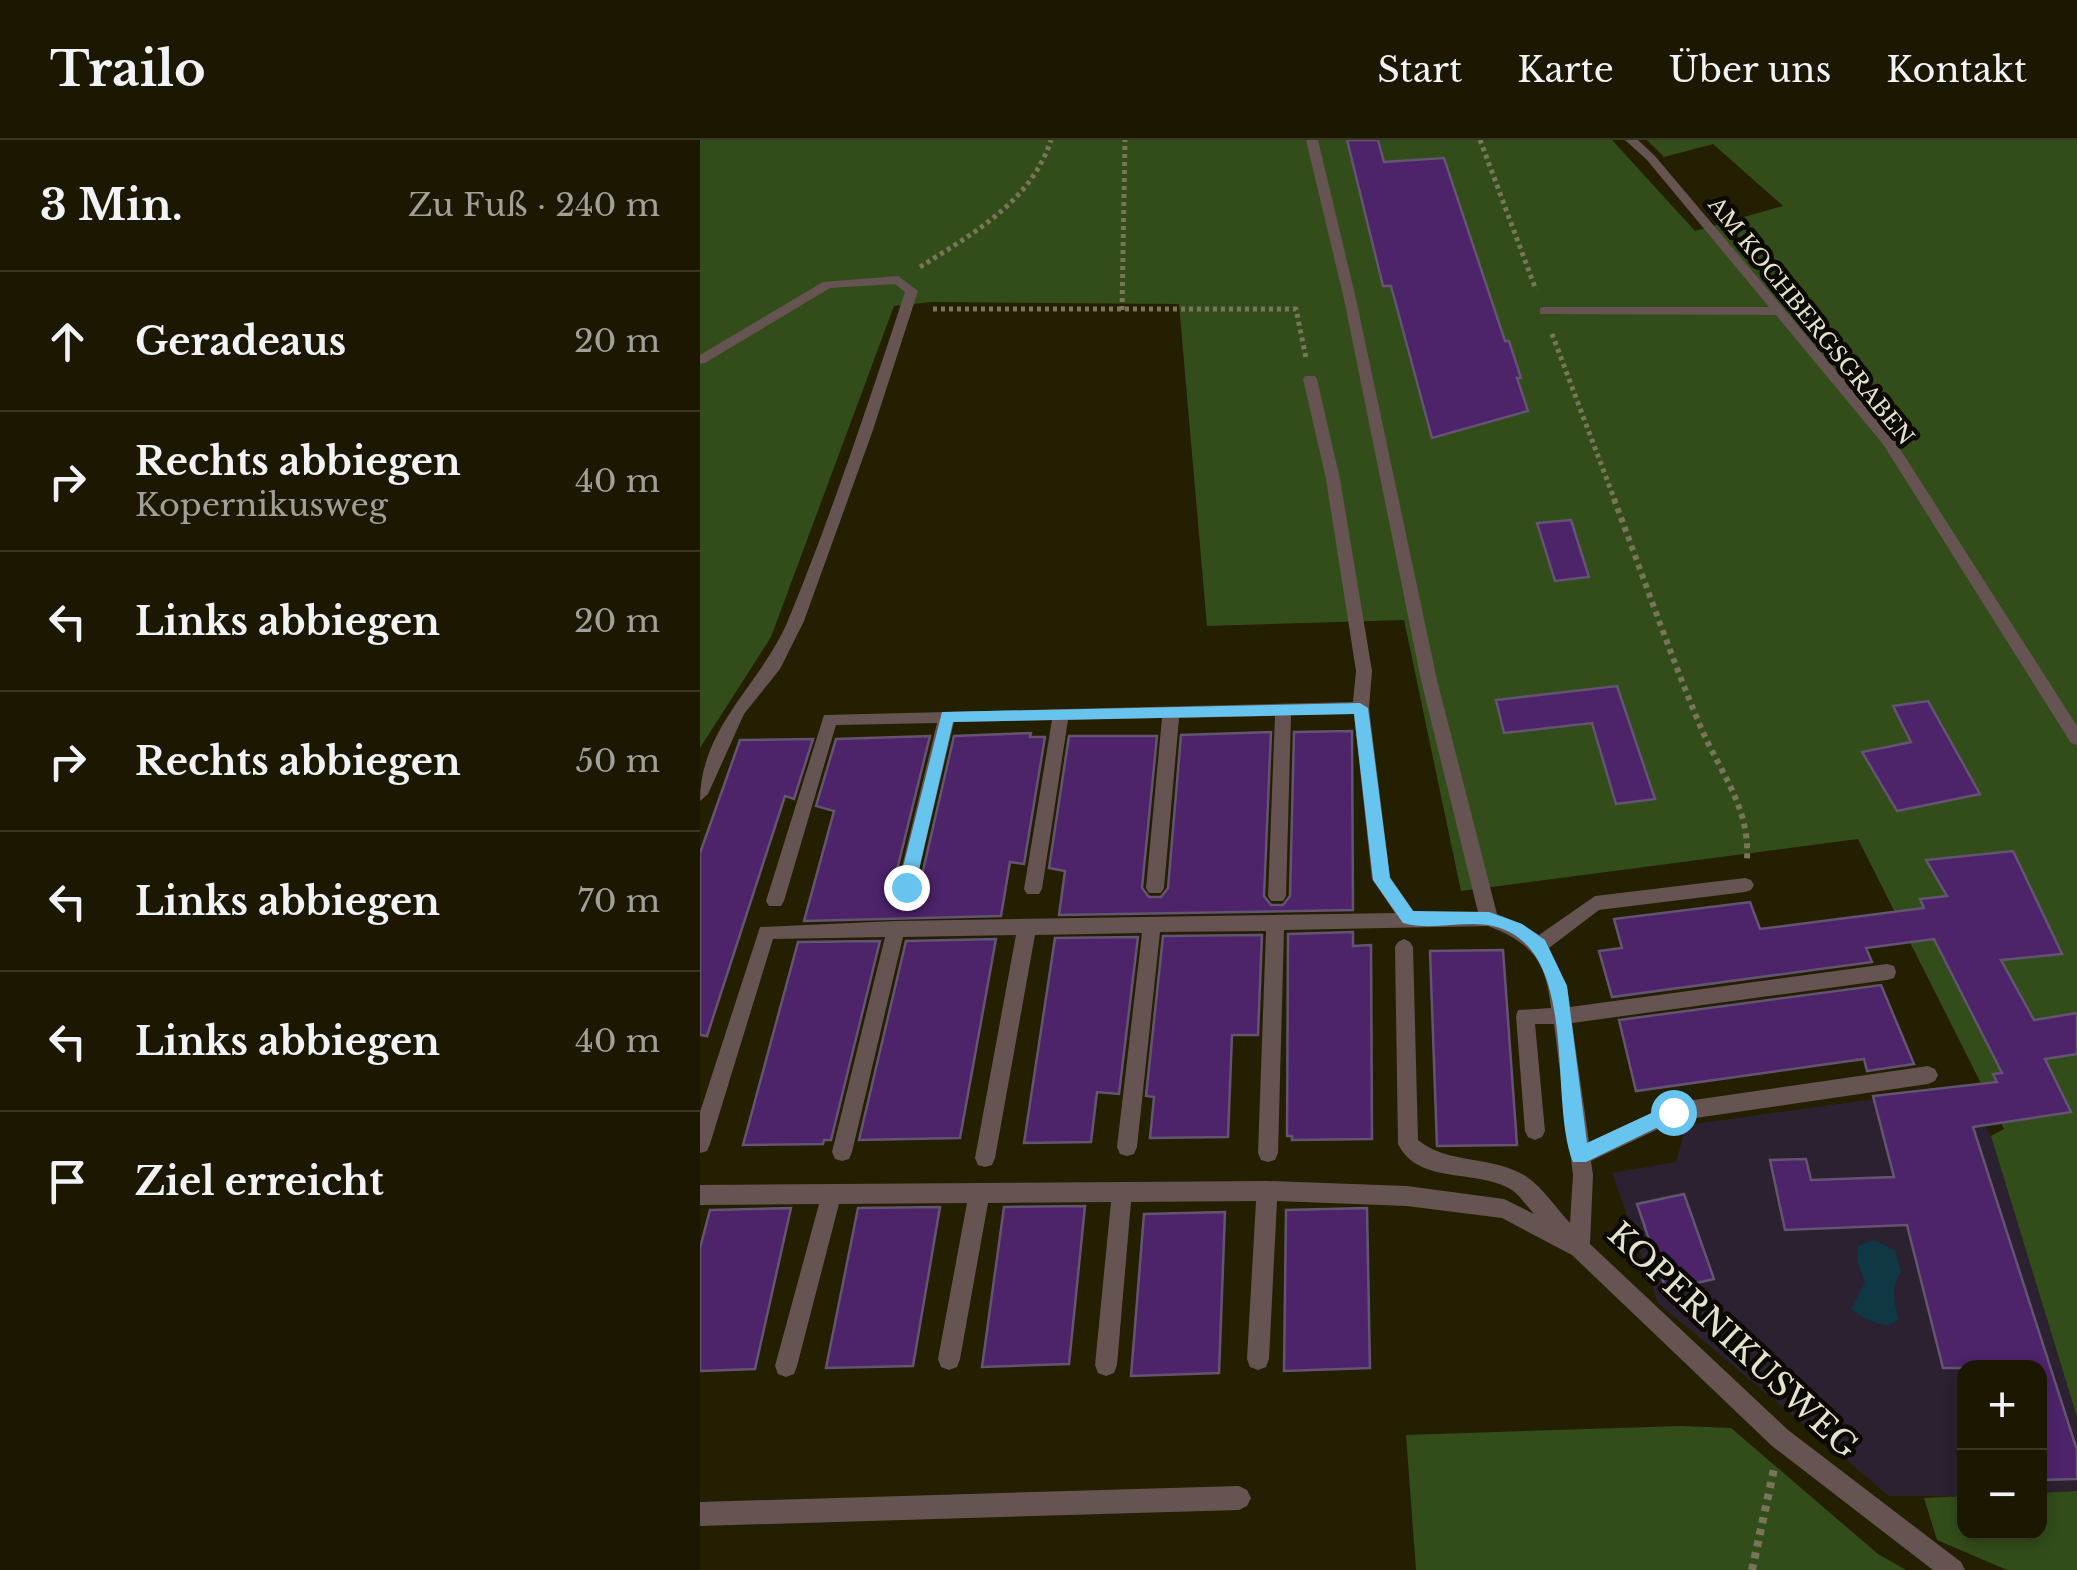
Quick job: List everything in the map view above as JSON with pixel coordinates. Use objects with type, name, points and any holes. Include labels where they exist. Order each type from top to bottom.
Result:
[{"type":"lane","points":[[1312,140],[1350,299],[1429,680],[1489,918]]},
{"type":"lane","name":"AM KOCHBERGSGRABEN","points":[[1631,140],[1651,158],[1888,441],[2077,739]]},
{"type":"lane","points":[[700,360],[827,284],[898,280],[912,291],[796,620],[774,665],[736,712],[700,794]]},
{"type":"lane","points":[[1544,311],[1780,312]]},
{"type":"lane","points":[[1310,379],[1332,479],[1364,671],[1360,708],[1382,880],[1409,918]]},
{"type":"lane","points":[[775,902],[830,718],[1360,708]]},
{"type":"lane","points":[[1277,896],[1283,710]]},
{"type":"lane","points":[[1155,888],[1171,712]]},
{"type":"lane","points":[[1033,889],[1061,714]]},
{"type":"lane","points":[[906,887],[947,716]]},
{"type":"lane","points":[[700,1144],[766,932],[1489,918],[1516,929],[1539,945],[1594,903],[1745,885]]},
{"type":"lane","points":[[1268,1153],[1275,924]]},
{"type":"lane","points":[[1128,1147],[1152,925]]},
{"type":"lane","points":[[985,1158],[1027,927]]},
{"type":"lane","points":[[842,1152],[896,929]]},
{"type":"lane","name":"KOPERNIKUSWEG","points":[[1539,945],[1558,986],[1562,1016],[1582,1175],[1579,1248],[1780,1438],[1953,1570]]},
{"type":"lane","points":[[1404,947],[1408,1144],[1427,1160],[1487,1171],[1520,1184],[1579,1248]]},
{"type":"lane","points":[[1535,1131],[1525,1016],[1562,1016],[1887,972]]},
{"type":"lane","points":[[1580,1156],[1673,1112],[1928,1075]]},
{"type":"lane","points":[[700,1194],[1266,1191],[1407,1196],[1504,1209],[1579,1248]]},
{"type":"lane","points":[[1258,1359],[1266,1191]]},
{"type":"lane","points":[[1106,1365],[1122,1192]]},
{"type":"lane","points":[[786,1366],[832,1193]]},
{"type":"lane","points":[[949,1359],[979,1194]]},
{"type":"lane","points":[[700,1514],[1239,1498]]},
{"type":"path","points":[[898,280],[1000,217],[1048,155],[1051,140]]},
{"type":"path","points":[[1122,310],[1125,140]]},
{"type":"path","points":[[1480,140],[1700,727],[1738,796],[1748,842],[1745,885]]},
{"type":"path","points":[[906,308],[1296,309],[1310,379]]},
{"type":"path","points":[[1752,1570],[1780,1438]]},
{"type":"shaded area","points":[[1960,1087],[1991,1136],[2077,1417],[2077,1491],[2047,1493],[2047,1360],[1957,1360],[1957,1496],[1889,1496],[1658,1303],[1612,1173],[1676,1162],[1686,1125]]},
{"type":"green space","points":[[700,140],[1612,140],[1695,231],[1783,206],[1713,144],[1664,157],[1647,140],[2077,140],[2077,1417],[1991,1136],[2004,1129],[1858,839],[1461,891],[1404,620],[1207,626],[1179,304],[932,302],[894,306],[771,637],[700,748]]},
{"type":"green space","points":[[1680,1426],[1731,1428],[1878,1554],[1906,1570],[1416,1570],[1406,1435]]},
{"type":"green space","points":[[2077,1491],[2077,1570],[2007,1570],[1937,1540],[1924,1498],[1957,1496],[1957,1540],[2047,1540],[2047,1493]]},
{"type":"water","points":[[1873,1240],[1895,1250],[1901,1272],[1894,1289],[1899,1319],[1888,1326],[1865,1319],[1851,1309],[1865,1283],[1857,1261],[1858,1246]]},
{"type":"building","points":[[1347,140],[1378,140],[1384,162],[1444,158],[1505,341],[1509,341],[1528,411],[1432,438],[1391,286],[1383,286]]},
{"type":"building","points":[[1571,520],[1589,577],[1555,581],[1537,523]]},
{"type":"building","points":[[1617,686],[1655,799],[1616,804],[1592,723],[1504,733],[1496,700]]},
{"type":"building","points":[[1928,701],[1980,794],[1897,811],[1862,752],[1911,742],[1893,706]]},
{"type":"building","points":[[1352,731],[1353,910],[1059,915],[1065,871],[1049,868],[1069,736],[1157,736],[1142,888],[1149,897],[1161,897],[1168,888],[1181,735],[1271,732],[1264,896],[1271,905],[1283,905],[1290,896],[1294,732]]},
{"type":"building","points":[[1031,733],[1030,737],[1045,737],[1024,864],[1010,862],[1001,916],[804,921],[834,811],[816,806],[836,739],[930,736],[893,886],[900,896],[912,896],[919,888],[954,736]]},
{"type":"building","points":[[813,739],[794,799],[785,796],[707,1036],[700,1035],[700,853],[740,740]]},
{"type":"building","points":[[2013,851],[2062,954],[2001,960],[2034,1020],[2077,1013],[2077,1054],[2045,1059],[2071,1112],[1973,1127],[2077,1450],[2077,1479],[2047,1480],[2047,1360],[1957,1360],[1957,1368],[1943,1368],[1907,1225],[1785,1230],[1770,1160],[1806,1159],[1811,1180],[1894,1177],[1873,1096],[1997,1082],[1993,1074],[2002,1073],[1934,939],[1866,948],[1872,962],[1612,997],[1599,951],[1622,948],[1614,919],[1750,902],[1760,929],[1924,908],[1920,899],[1947,896],[1926,860]]},
{"type":"building","points":[[1353,932],[1353,946],[1371,945],[1372,1139],[1292,1140],[1292,1136],[1287,1136],[1288,934]]},
{"type":"building","points":[[1262,935],[1258,1035],[1232,1035],[1228,1137],[1150,1138],[1154,1097],[1146,1096],[1163,936]]},
{"type":"building","points":[[1138,937],[1119,1094],[1097,1092],[1091,1142],[1024,1143],[1055,938]]},
{"type":"building","points":[[996,939],[960,1138],[859,1140],[906,941]]},
{"type":"building","points":[[880,941],[831,1140],[824,1140],[823,1144],[743,1145],[798,942]]},
{"type":"building","points":[[1503,950],[1517,1145],[1437,1146],[1430,951]]},
{"type":"building","points":[[1881,985],[1914,1064],[1867,1071],[1864,1059],[1636,1091],[1619,1020]]},
{"type":"building","points":[[1684,1194],[1714,1279],[1666,1290],[1637,1204]]},
{"type":"building","points":[[1085,1206],[1069,1364],[982,1367],[1004,1207]]},
{"type":"building","points":[[940,1207],[913,1366],[826,1368],[858,1208]]},
{"type":"building","points":[[791,1208],[755,1369],[700,1371],[700,1248],[710,1210]]},
{"type":"building","points":[[1367,1208],[1370,1368],[1284,1371],[1286,1210]]},
{"type":"building","points":[[1225,1212],[1219,1373],[1131,1376],[1144,1214]]},
{"type":"route","points":[[906,887],[947,716],[1360,708],[1382,880],[1409,918],[1489,918],[1516,929],[1539,945],[1558,986],[1580,1156],[1673,1112]]}]
